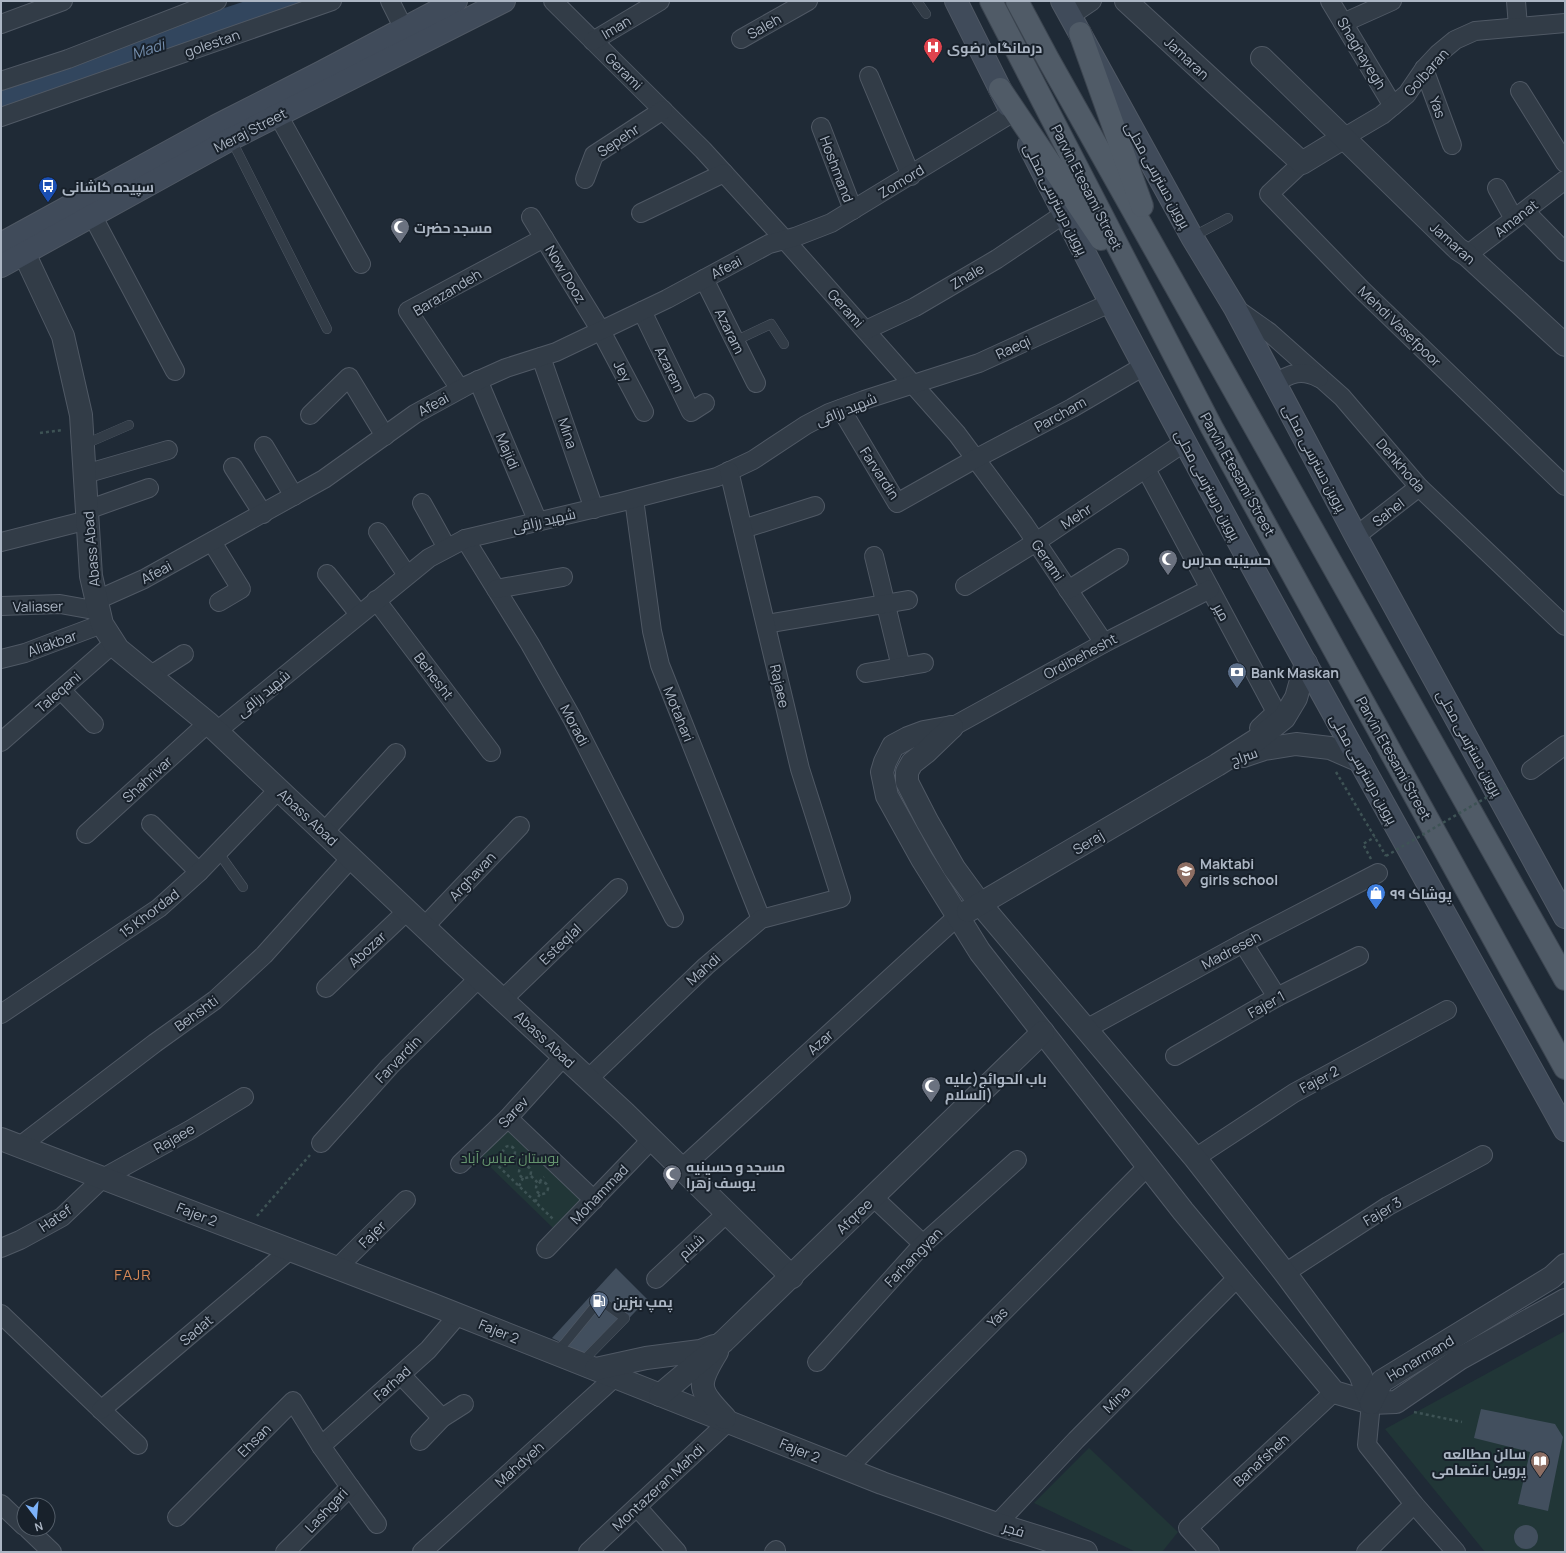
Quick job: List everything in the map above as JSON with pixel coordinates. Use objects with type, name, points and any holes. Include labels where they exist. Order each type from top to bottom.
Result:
[{"type":"main road","name":"Meraj Street","points":[[1,244],[216,126],[456,1]]},
{"type":"main road","name":"Meraj Street","points":[[1,266],[230,139],[504,1]]},
{"type":"main road","name":"پروین درسترسی محلی","points":[[956,1],[1110,303],[1306,663],[1565,1130]]},
{"type":"main road","name":"Parvin Etesami Street","points":[[990,1],[1228,456],[1565,1068]]},
{"type":"main road","name":"Parvin Etesami Street","points":[[1017,1],[1048,59],[1565,979]]},
{"type":"main road","points":[[1071,17],[1163,263]]},
{"type":"main road","name":"پروین دسترسی محلی","points":[[1071,17],[1192,237],[1235,308],[1356,536],[1565,917]]},
{"type":"main road","points":[[1000,89],[1162,330]]},
{"type":"street","points":[[1,24],[63,1]]},
{"type":"street","points":[[1,81],[68,59],[217,1]]},
{"type":"street","name":"golestan","points":[[1,118],[332,1]]},
{"type":"street","points":[[390,1],[404,29]]},
{"type":"street","name":"Gerami","points":[[553,1],[724,173],[866,330],[956,434],[1036,542],[1104,643]]},
{"type":"street","name":"Iman","points":[[593,40],[660,1]]},
{"type":"street","name":"Saleh","points":[[741,39],[808,1]]},
{"type":"street","points":[[1071,17],[1092,1]]},
{"type":"street","name":"Jamaran","points":[[1126,1],[1302,163]]},
{"type":"street","name":"Shaghayegh","points":[[1330,1],[1393,106]]},
{"type":"street","points":[[1343,23],[1392,1]]},
{"type":"street","points":[[1516,1],[1518,27]]},
{"type":"street","name":"Golbaran","points":[[1343,138],[1382,115],[1407,94],[1424,69],[1438,54],[1455,40],[1476,31],[1565,23]]},
{"type":"street","name":"Jamaran","points":[[1262,58],[1458,249],[1467,255],[1564,341]]},
{"type":"street","name":"Yas","points":[[1424,69],[1452,145]]},
{"type":"street","points":[[869,76],[911,176]]},
{"type":"street","points":[[1520,91],[1565,163]]},
{"type":"street","name":"Sepehr","points":[[585,179],[594,155],[663,110]]},
{"type":"street","name":"Zomord","points":[[785,240],[831,223],[911,176],[1012,112]]},
{"type":"street","points":[[278,115],[361,264]]},
{"type":"street","name":"Hoshmand","points":[[821,127],[853,210]]},
{"type":"street","points":[[1302,163],[1343,138]]},
{"type":"street","name":"Mehdi Vasefpoor","points":[[1302,163],[1269,194],[1362,290],[1565,486]]},
{"type":"street","points":[[641,213],[724,173]]},
{"type":"street","name":"Amanat","points":[[1467,255],[1565,180]]},
{"type":"street","points":[[1498,188],[1520,215],[1565,252]]},
{"type":"street","name":"Zhale","points":[[866,330],[915,307],[997,258],[1064,214]]},
{"type":"street","points":[[92,215],[175,371]]},
{"type":"street","name":"Now Dooz","points":[[531,217],[601,331]]},
{"type":"street","name":"Barazandeh","points":[[460,389],[408,311],[544,238]]},
{"type":"street","name":"Afeai","points":[[99,612],[144,579],[324,479],[415,414],[460,389],[506,368],[556,352],[642,311],[769,244],[785,240]]},
{"type":"street","name":"Abass Abad","points":[[24,253],[63,336],[81,415],[91,576],[99,612],[118,649],[212,727],[652,1139],[792,1277]]},
{"type":"street","name":"Azaram","points":[[704,278],[756,383]]},
{"type":"street","name":"Raeqi","points":[[913,384],[979,363],[1110,303]]},
{"type":"street","name":"Dehkhoda","points":[[1235,308],[1270,332],[1342,397],[1419,488],[1565,626]]},
{"type":"street","name":"Azarem","points":[[642,311],[691,412],[705,404]]},
{"type":"street","name":"Jey","points":[[601,331],[644,412]]},
{"type":"street","name":"Mina","points":[[541,357],[594,509]]},
{"type":"street","name":"Parcham","points":[[975,459],[1072,408],[1144,366]]},
{"type":"street","points":[[1275,384],[1286,376],[1299,373],[1311,374],[1323,380]]},
{"type":"street","points":[[310,415],[349,377],[385,436]]},
{"type":"street","name":"Majidi","points":[[478,380],[538,522]]},
{"type":"street","name":"شهید رزاقی","points":[[212,727],[429,558],[465,539],[594,509],[718,476],[753,460],[806,425],[841,409],[913,384]]},
{"type":"street","name":"Farvardin","points":[[841,409],[897,503],[975,459]]},
{"type":"street","name":"Mehr","points":[[965,586],[1036,542],[1185,442]]},
{"type":"street","points":[[264,446],[294,496]]},
{"type":"street","points":[[85,474],[168,450]]},
{"type":"street","points":[[233,467],[263,514]]},
{"type":"street","name":"میر","points":[[1146,469],[1276,712],[1255,731],[1244,748]]},
{"type":"street","name":"Rajaee","points":[[729,471],[800,769],[841,898]]},
{"type":"street","points":[[1,542],[87,515],[149,488]]},
{"type":"street","name":"Sahel","points":[[1356,536],[1419,488]]},
{"type":"street","name":"Motahari","points":[[634,499],[652,630],[660,665],[761,919]]},
{"type":"street","points":[[422,503],[447,548]]},
{"type":"street","points":[[743,529],[815,506]]},
{"type":"street","points":[[378,532],[407,575]]},
{"type":"street","name":"Moradi","points":[[465,539],[530,644],[572,718],[674,918]]},
{"type":"street","points":[[212,542],[241,589],[218,602]]},
{"type":"street","points":[[874,556],[902,667]]},
{"type":"street","points":[[1068,590],[1118,558]]},
{"type":"street","points":[[327,574],[359,614]]},
{"type":"street","points":[[496,589],[563,576]]},
{"type":"street","name":"Ordibehesht","points":[[952,727],[1104,643],[1210,590]]},
{"type":"street","name":"Behesht","points":[[376,600],[491,752]]},
{"type":"street","points":[[766,624],[908,600]]},
{"type":"street","name":"Valiaser","points":[[1,606],[60,604],[99,612]]},
{"type":"street","name":"Aliakbar","points":[[1,659],[25,653],[99,612]]},
{"type":"street","name":"Taleqani","points":[[1,742],[114,643]]},
{"type":"street","points":[[151,675],[184,654]]},
{"type":"street","points":[[866,673],[924,663]]},
{"type":"street","name":"سراج","points":[[1217,765],[1258,739],[1284,718],[1296,698],[1306,663]]},
{"type":"street","points":[[61,690],[94,724]]},
{"type":"street","name":"Shahrivar","points":[[86,834],[212,727]]},
{"type":"street","points":[[952,727],[912,763],[907,772],[906,782],[954,868],[981,905],[1195,1158],[1285,1273],[1360,1374],[1371,1404],[1367,1445],[1414,1504],[1456,1552]]},
{"type":"street","points":[[952,727],[924,732],[893,746],[882,772],[887,796],[922,859],[980,952],[1148,1166],[1238,1277],[1334,1392],[1371,1404]]},
{"type":"street","name":"سراج","points":[[1217,765],[1264,749],[1296,744],[1330,748],[1360,761]]},
{"type":"street","points":[[1531,770],[1565,745]]},
{"type":"street","points":[[324,832],[396,753]]},
{"type":"street","name":"Seraj","points":[[958,916],[981,905],[1217,765]]},
{"type":"street","name":"15 Khordad","points":[[1,1014],[159,908],[199,872],[279,790]]},
{"type":"street","points":[[151,824],[199,872]]},
{"type":"street","name":"Arghavan","points":[[424,927],[520,826]]},
{"type":"street","name":"Behshti","points":[[11,1142],[215,1000],[264,955],[351,858]]},
{"type":"street","name":"Madreseh","points":[[1086,1029],[1243,943],[1378,873]]},
{"type":"street","name":"Esteqlal","points":[[502,1000],[618,888]]},
{"type":"street","name":"Mahdi","points":[[588,1079],[706,966],[761,919],[841,898]]},
{"type":"street","name":"Abozar","points":[[326,988],[407,911]]},
{"type":"street","name":"Azar","points":[[682,1168],[958,916]]},
{"type":"street","points":[[1243,943],[1277,997]]},
{"type":"street","name":"Fajer 1","points":[[1175,1056],[1277,997],[1359,956]]},
{"type":"street","name":"Farvardin","points":[[321,1143],[390,1066],[479,978]]},
{"type":"street","name":"Fajer 2","points":[[1195,1158],[1294,1092],[1447,1010]]},
{"type":"street","name":"Afqree","points":[[660,1395],[724,1341],[792,1277],[1043,1032]]},
{"type":"street","name":"Sarev","points":[[460,1164],[508,1118],[564,1056]]},
{"type":"street","name":"Rajaee","points":[[103,1178],[190,1130],[244,1097]]},
{"type":"street","points":[[508,1118],[594,1200]]},
{"type":"street","name":"Mohammad","points":[[546,1249],[652,1139]]},
{"type":"street","name":"Fajer 2","points":[[11,1142],[553,1352],[847,1469],[997,1524]]},
{"type":"street","name":"Fajer 3","points":[[1285,1273],[1388,1206],[1482,1155]]},
{"type":"street","name":"Farhangyan","points":[[817,1362],[923,1244],[1017,1160]]},
{"type":"street","name":"Yas","points":[[847,1469],[1148,1166]]},
{"type":"street","name":"Hatef","points":[[1,1248],[20,1240],[62,1217],[103,1178]]},
{"type":"street","points":[[874,1197],[923,1244]]},
{"type":"street","name":"Fajer","points":[[337,1268],[406,1200]]},
{"type":"street","name":"شبنم","points":[[656,1279],[727,1213]]},
{"type":"street","name":"Sadat","points":[[102,1410],[290,1250]]},
{"type":"street","points":[[1558,1271],[1565,1296]]},
{"type":"street","name":"Honarmand","points":[[1371,1404],[1382,1381],[1558,1271]]},
{"type":"street","name":"Mina","points":[[997,1524],[1076,1440],[1238,1277]]},
{"type":"street","name":"Honarmand","points":[[1371,1404],[1396,1402],[1459,1359],[1565,1300]]},
{"type":"street","points":[[1,1314],[138,1445]]},
{"type":"street","name":"Farhad","points":[[321,1446],[428,1350],[458,1315]]},
{"type":"street","points":[[598,1370],[646,1358],[700,1351],[724,1341]]},
{"type":"street","points":[[724,1341],[705,1372],[702,1385],[704,1395],[728,1422]]},
{"type":"street","name":"Mahdyeh","points":[[422,1552],[598,1370]]},
{"type":"street","points":[[401,1375],[442,1418]]},
{"type":"street","name":"Banafsheh","points":[[1210,1552],[1188,1528],[1334,1392]]},
{"type":"street","name":"Ehsan","points":[[177,1518],[293,1401],[321,1446]]},
{"type":"street","points":[[420,1441],[442,1418],[464,1404]]},
{"type":"street","name":"Montazeran Mahdi","points":[[588,1552],[728,1422]]},
{"type":"street","name":"Lashgari","points":[[285,1552],[350,1487],[321,1446]]},
{"type":"street","points":[[350,1487],[376,1524]]},
{"type":"street","points":[[1,1504],[16,1518]]},
{"type":"street","points":[[1366,1552],[1414,1504]]},
{"type":"street","points":[[637,1507],[677,1552]]},
{"type":"street","name":"فجر","points":[[997,1524],[1050,1552]]},
{"type":"street","name":"فجر","points":[[997,1524],[1086,1552]]},
{"type":"street","points":[[36,1537],[52,1552]]},
{"type":"lane","points":[[916,1],[926,14]]},
{"type":"lane","points":[[230,139],[327,329]]},
{"type":"lane","points":[[1192,237],[1228,218]]},
{"type":"lane","points":[[735,341],[771,324],[784,344]]},
{"type":"lane","points":[[83,445],[130,425]]},
{"type":"lane","points":[[218,852],[244,887]]},
{"type":"lane","points":[[553,1352],[564,1344],[600,1300],[625,1318],[598,1370]]},
{"type":"path","points":[[1321,747],[1386,856],[1506,786]]},
{"type":"path","points":[[1375,837],[1363,844],[1378,873]]},
{"type":"path","points":[[243,1232],[321,1143]]},
{"type":"path","points":[[506,1158],[502,1151],[508,1145],[512,1146],[514,1149],[515,1153],[513,1157]]},
{"type":"path","points":[[479,1146],[564,1230]]},
{"type":"path","points":[[496,1164],[506,1158],[513,1157]]},
{"type":"path","points":[[513,1157],[521,1167]]},
{"type":"path","points":[[521,1167],[527,1166],[530,1168],[532,1172],[531,1176],[538,1183]]},
{"type":"path","points":[[521,1167],[519,1173],[523,1178]]},
{"type":"path","points":[[523,1178],[528,1178],[531,1176]]},
{"type":"path","points":[[519,1186],[523,1178]]},
{"type":"path","points":[[544,1182],[548,1186],[546,1194],[540,1194],[535,1189],[538,1183],[544,1182]]},
{"type":"path","points":[[535,1202],[540,1194]]},
{"type":"green space","name":"بوستان عباس آباد","points":[[509,1126],[581,1200],[553,1228],[478,1155]]},
{"type":"green space","points":[[1565,1331],[1565,1552],[1485,1552],[1385,1429]]},
{"type":"green space","points":[[1089,1448],[1178,1532],[1162,1552],[1136,1552],[1034,1503]]},
{"type":"building","name":"پمپ بنزین","points":[[616,1268],[647,1299],[608,1341],[589,1356],[552,1338]]},
{"type":"building","name":"سالن مطالعه پروین اعتصامی","points":[[1481,1409],[1555,1424],[1563,1437],[1548,1511],[1518,1504],[1530,1452],[1474,1438]]},
{"type":"building","points":[[1526,1525],[1535,1528],[1538,1537],[1535,1546],[1526,1549],[1517,1546],[1514,1537],[1517,1528]]},
{"type":"waterway","name":"Madi","points":[[1,98],[295,1]]},
{"type":"place","name":"درمانگاه رضوی","points":[[933,64]]},
{"type":"place","name":"سپیده کاشانی","points":[[48,203]]},
{"type":"place","name":"مسجد حضرت","points":[[400,244]]},
{"type":"place","name":"حسینیه مدرس","points":[[1168,576]]},
{"type":"place","name":"Bank Maskan","points":[[1237,689]]},
{"type":"place","name":"Maktabi girls school","points":[[1186,888]]},
{"type":"place","name":"پوشاک ۹۹","points":[[1376,910]]},
{"type":"place","name":"باب الحوائج(علیه السلام)","points":[[931,1103]]},
{"type":"place","name":"مسجد و حسینیه یوسف زهرا","points":[[672,1191]]},
{"type":"place","name":"پمپ بنزین","points":[[599,1318]]},
{"type":"place","name":"سالن مطالعه پروین اعتصامی","points":[[1540,1478]]},
{"type":"district","name":"FAJR","points":[[133,1274]]}]
